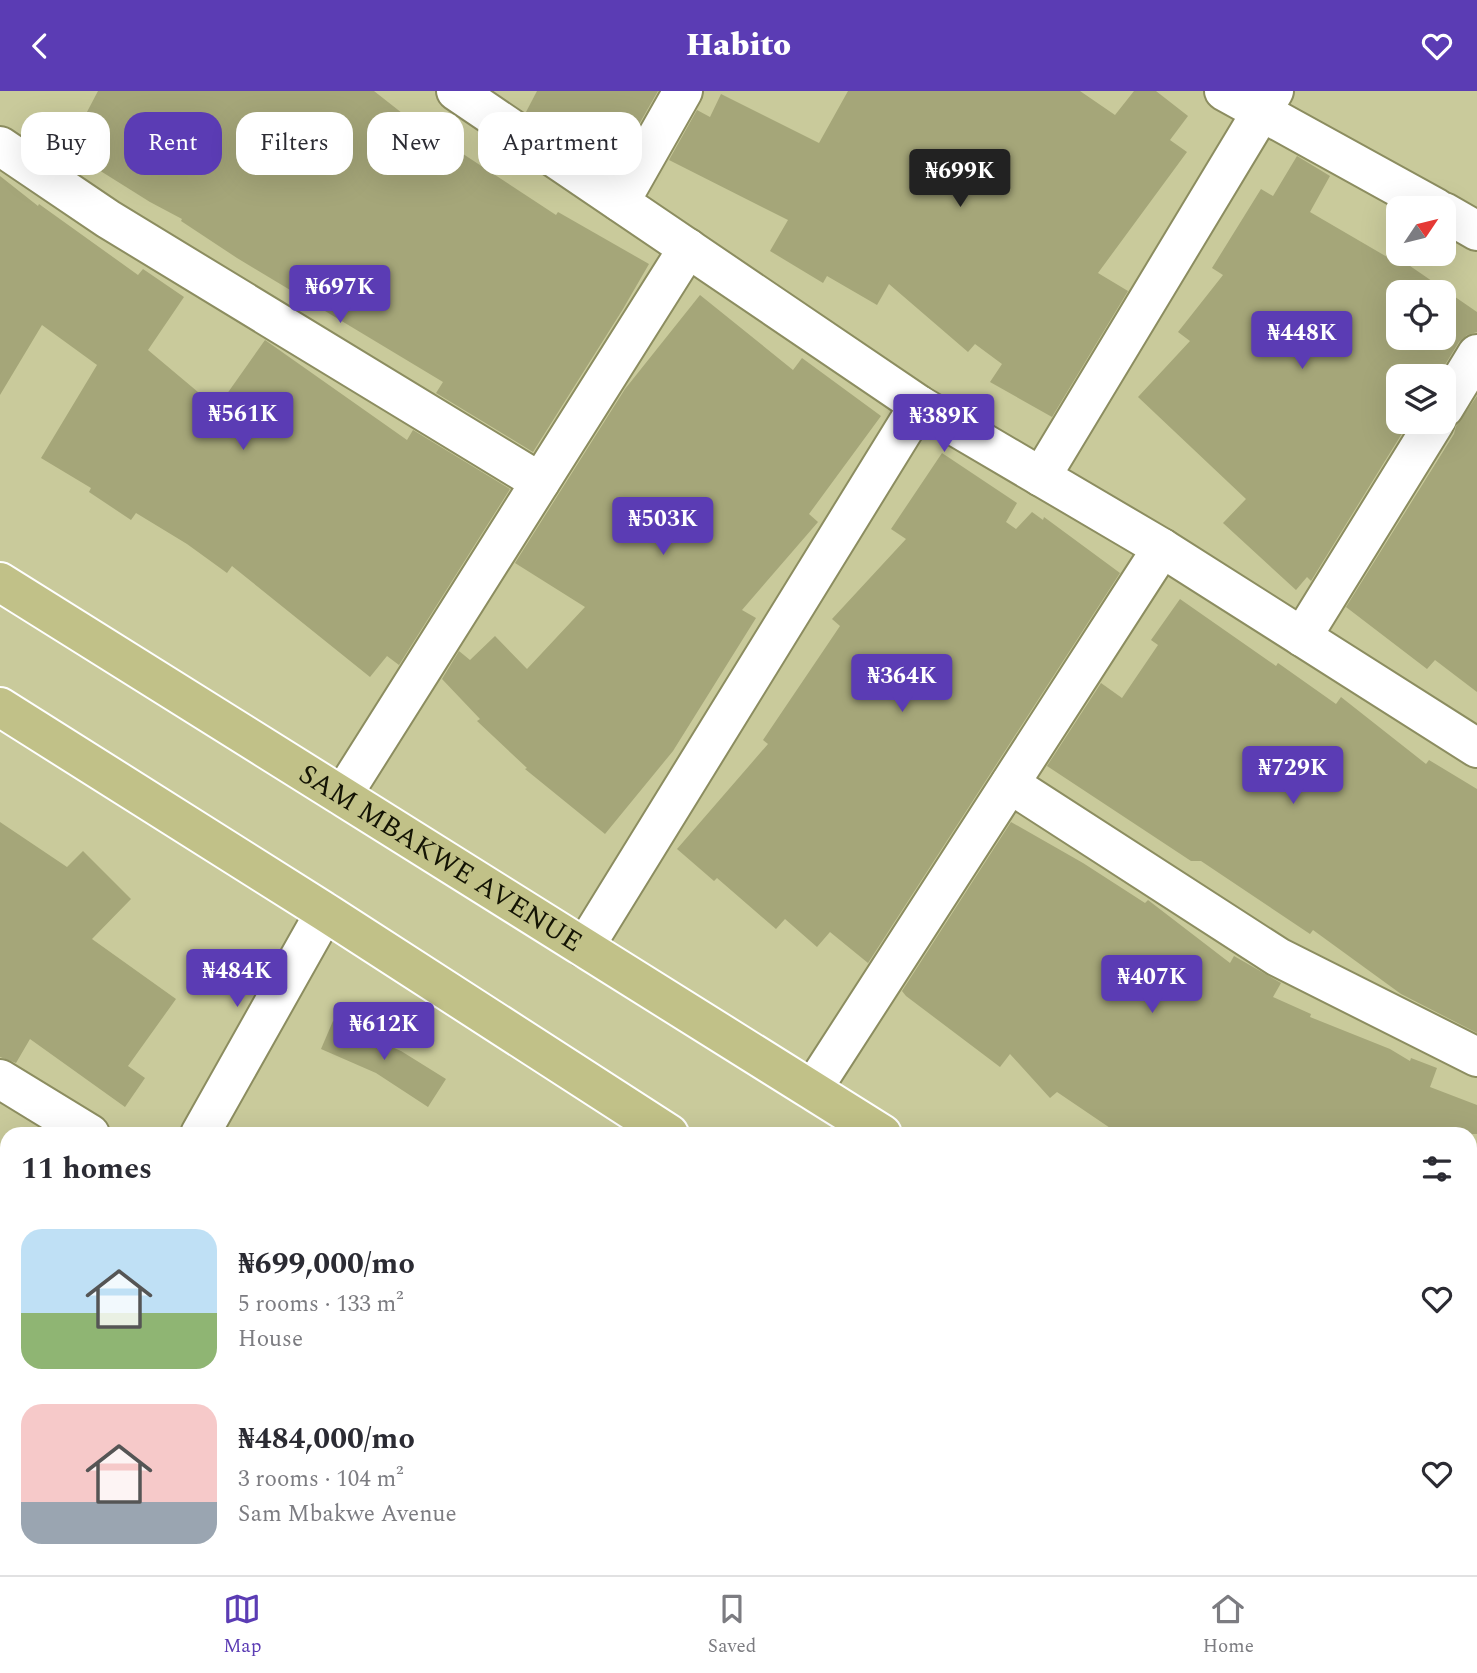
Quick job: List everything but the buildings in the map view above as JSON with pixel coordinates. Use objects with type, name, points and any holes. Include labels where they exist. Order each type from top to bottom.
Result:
[{"type":"main road","name":"SAM MBAKWE AVENUE","points":[[0,582],[871,1127]]},
{"type":"main road","points":[[0,707],[326,912],[657,1127]]},
{"type":"street","points":[[456,91],[919,405],[1162,548],[1477,747]]},
{"type":"street","points":[[620,202],[683,91]]},
{"type":"street","points":[[1224,91],[1268,102],[1417,196]]},
{"type":"street","points":[[1041,477],[1268,102]]},
{"type":"street","points":[[0,146],[108,219],[540,482]]},
{"type":"street","points":[[1456,219],[1477,231]]},
{"type":"street","points":[[342,796],[688,248]]},
{"type":"street","points":[[1456,388],[1477,354]]},
{"type":"street","points":[[584,948],[919,405]]},
{"type":"street","points":[[1302,637],[1428,434]]},
{"type":"street","points":[[812,1090],[1162,548]]},
{"type":"street","points":[[1010,784],[1278,957],[1477,1057]]},
{"type":"street","points":[[204,1127],[326,912]]},
{"type":"street","points":[[0,1079],[79,1127]]}]
